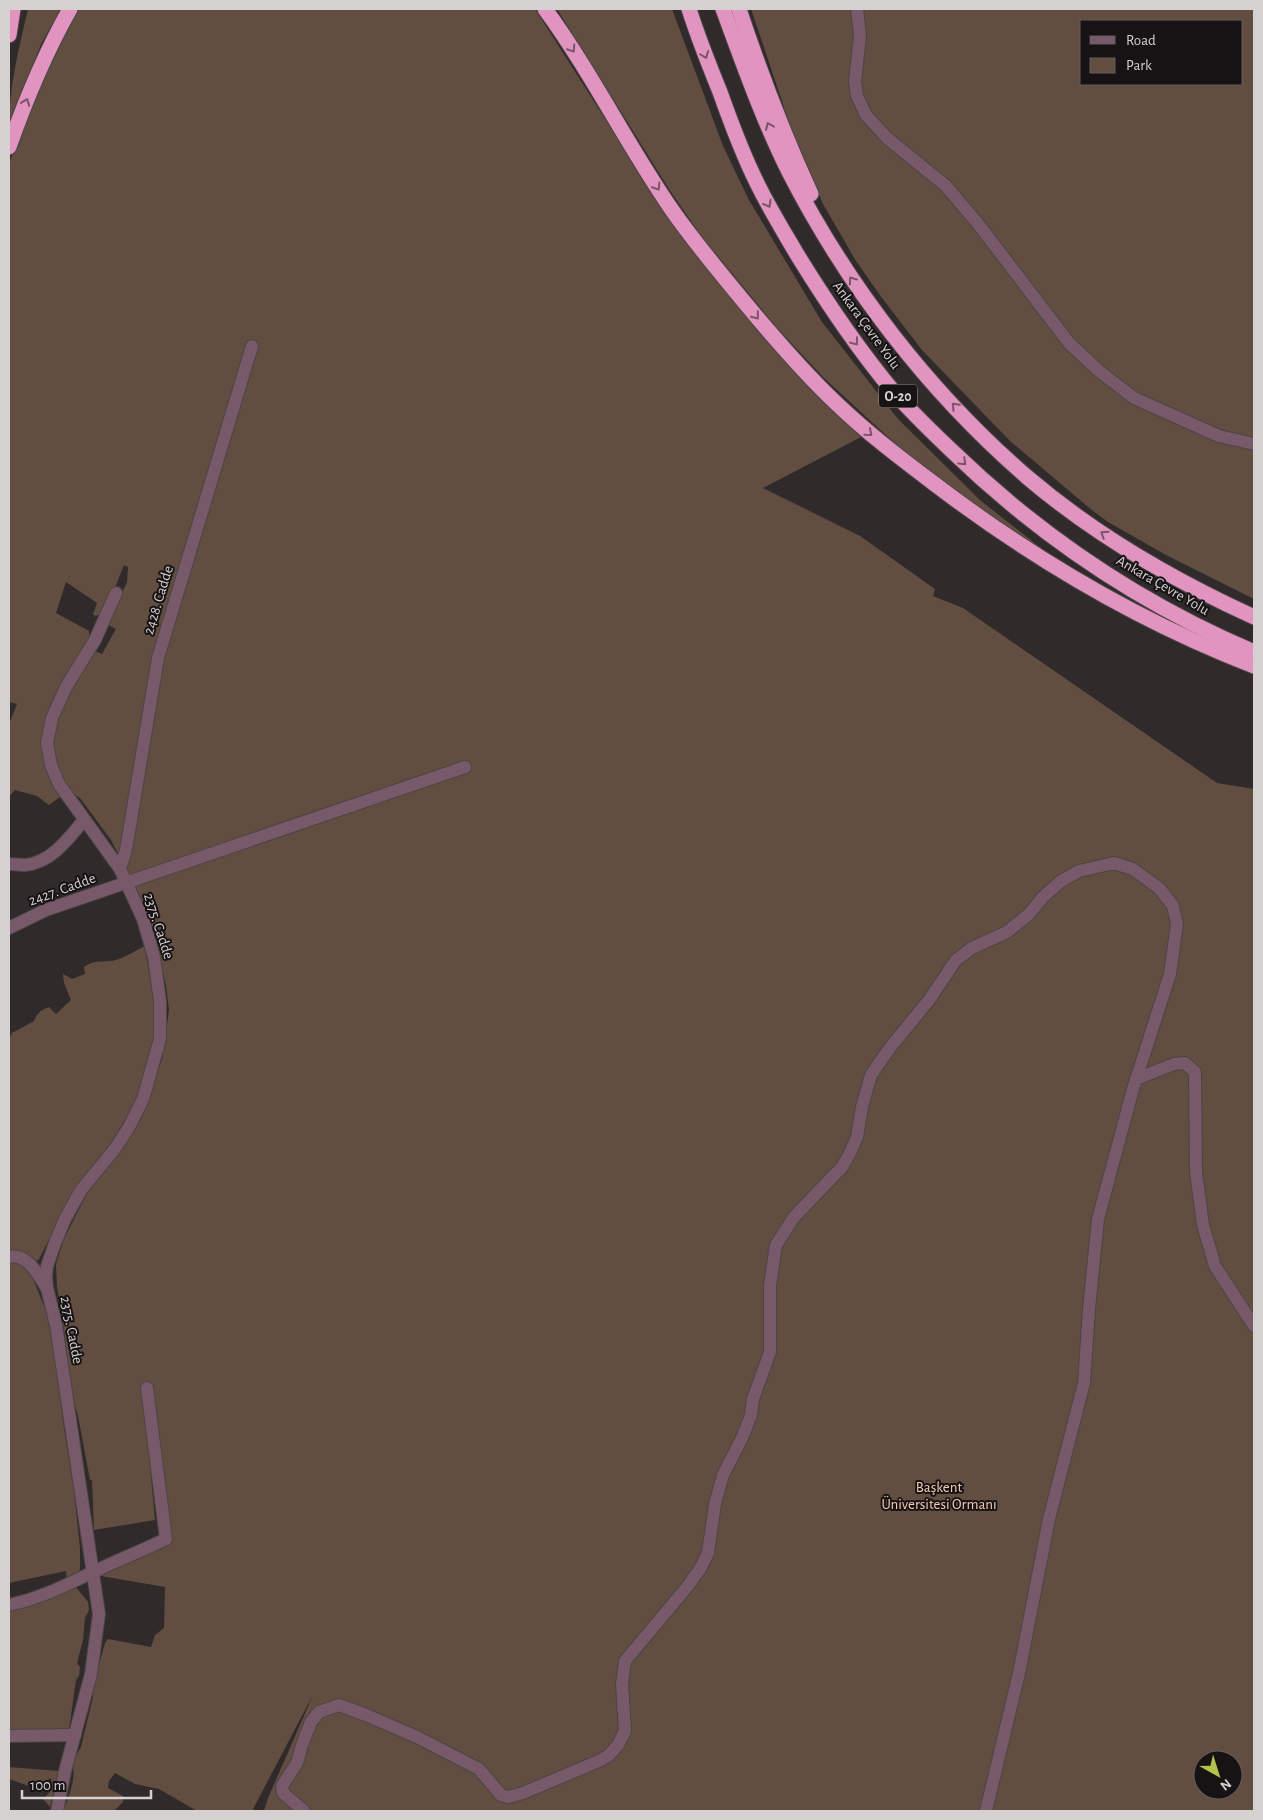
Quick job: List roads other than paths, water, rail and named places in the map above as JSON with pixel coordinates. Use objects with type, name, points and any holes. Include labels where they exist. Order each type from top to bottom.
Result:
[{"type":"highway","points":[[9,35],[13,9]]},
{"type":"highway","points":[[9,147],[29,92],[47,51],[70,9]]},
{"type":"highway","points":[[545,9],[685,228],[768,331],[836,403],[917,471],[1018,544],[1149,618],[1204,645],[1254,666]]},
{"type":"highway","name":"Ankara Çevre Yolu","points":[[689,9],[736,138],[757,184],[814,282],[845,328],[894,392],[977,475],[1036,525],[1072,552],[1151,602],[1188,622],[1254,652]]},
{"type":"highway","name":"Ankara Çevre Yolu","points":[[723,9],[749,78],[788,170],[840,262],[876,314],[920,367],[960,411],[1028,477],[1093,527],[1170,576],[1254,617]]},
{"type":"highway","points":[[739,9],[778,118],[840,262]]},
{"type":"street","points":[[857,9],[860,35],[854,82],[857,96],[866,115],[887,138],[946,186],[1069,343],[1099,371],[1134,398],[1219,436],[1254,444]]},
{"type":"street","name":"2428. Cadde","points":[[120,869],[126,850],[158,658],[252,346]]},
{"type":"street","name":"2375. Cadde","points":[[57,1811],[91,1674],[99,1614],[56,1324],[47,1288],[47,1266],[65,1219],[81,1190],[114,1150],[129,1127],[143,1099],[160,1039],[160,1001],[154,957],[143,919],[120,869],[59,784],[51,765],[47,743],[52,718],[66,687],[95,640],[116,593]]},
{"type":"street","name":"2427. Cadde","points":[[9,928],[46,910],[465,767]]},
{"type":"street","points":[[9,864],[26,865],[43,860],[60,847],[84,820]]},
{"type":"street","points":[[304,1811],[283,1793],[282,1786],[297,1762],[311,1722],[319,1712],[333,1707],[339,1706],[366,1715],[417,1737],[479,1769],[501,1795],[508,1797],[523,1793],[601,1760],[609,1755],[618,1745],[625,1730],[622,1684],[625,1661],[686,1587],[708,1553],[715,1504],[723,1475],[742,1438],[751,1415],[753,1399],[770,1352],[770,1285],[776,1245],[794,1216],[842,1167],[849,1155],[857,1137],[862,1107],[871,1075],[889,1049],[929,1000],[956,960],[972,948],[1007,932],[1029,914],[1061,880],[1079,871],[1114,863],[1133,869],[1160,889],[1173,906],[1177,924],[1170,974],[1136,1079],[1098,1219],[1084,1383],[1049,1519],[1019,1673],[986,1811]]},
{"type":"street","points":[[1136,1079],[1174,1064],[1185,1063],[1195,1072],[1196,1172],[1203,1225],[1215,1266],[1254,1326]]},
{"type":"street","points":[[9,1256],[17,1256],[26,1260],[47,1288]]},
{"type":"street","points":[[9,1605],[29,1601],[60,1589],[166,1539],[147,1388]]},
{"type":"street","points":[[9,1736],[75,1735]]},
{"type":"park label","name":"Başkent Üniversitesi Ormanı","points":[[939,1496]]}]
